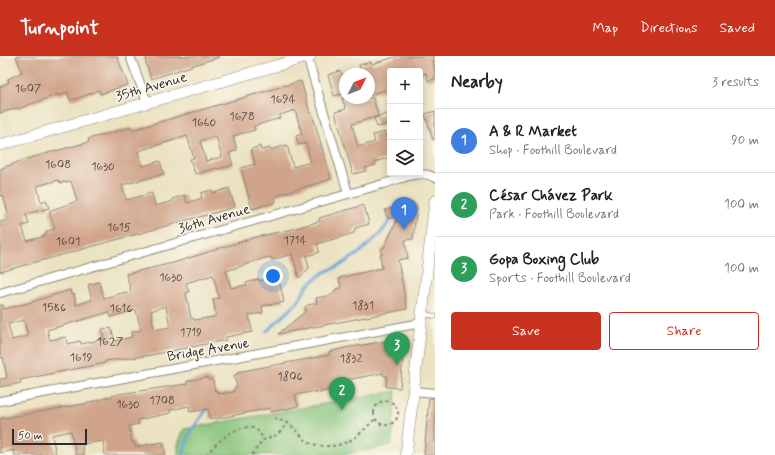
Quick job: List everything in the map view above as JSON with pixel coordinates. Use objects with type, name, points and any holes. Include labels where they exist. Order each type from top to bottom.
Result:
[{"type":"main road","name":"35th Avenue","points":[[0,145],[308,56]]},
{"type":"main road","points":[[406,455],[435,201]]},
{"type":"street","points":[[130,56],[147,102]]},
{"type":"street","points":[[308,56],[348,193]]},
{"type":"street","name":"36th Avenue","points":[[0,293],[422,173],[429,173],[435,178]]},
{"type":"street","name":"Bridge Avenue","points":[[0,401],[421,318]]},
{"type":"street","points":[[414,391],[435,394]]},
{"type":"lane","points":[[421,318],[435,316]]},
{"type":"path","points":[[389,401],[396,406],[398,414],[392,423],[385,425],[376,419],[374,416],[375,407],[381,402],[389,401]]},
{"type":"path","points":[[274,418],[288,423],[309,442],[320,446],[335,446],[356,438],[376,419]]},
{"type":"path","points":[[252,455],[263,440],[277,435],[288,423]]},
{"type":"path","points":[[207,455],[219,440],[234,430],[251,428],[257,430],[263,440]]},
{"type":"green space","points":[[396,391],[392,445],[342,455],[178,455],[178,444],[184,429]]},
{"type":"building","points":[[16,56],[117,56],[128,85],[100,94],[99,90],[70,100],[68,92],[58,96],[58,94],[18,109],[0,113],[0,87],[9,82],[8,79],[22,72]]},
{"type":"building","points":[[146,56],[219,57],[151,79],[145,60],[147,59]]},
{"type":"building","points":[[398,56],[433,56],[435,79],[428,81],[426,73],[423,74],[423,68],[387,68],[387,89],[375,93],[375,68],[360,68],[359,65],[371,62],[372,64]]},
{"type":"building","points":[[339,71],[339,95],[334,96],[328,75]]},
{"type":"building","points":[[301,81],[331,179],[275,196],[276,202],[252,209],[241,168],[255,164],[251,149],[260,146],[261,150],[270,148],[270,150],[287,145],[293,167],[311,162],[306,143],[299,145],[296,136],[302,134],[295,110],[280,115],[280,118],[254,126],[255,130],[233,136],[237,150],[229,153],[233,165],[218,169],[195,174],[190,159],[194,158],[187,136],[138,151],[143,166],[160,161],[164,174],[122,185],[126,200],[152,193],[155,206],[173,201],[172,199],[185,195],[187,203],[202,198],[201,193],[211,190],[214,193],[229,188],[235,207],[0,272],[0,222],[7,220],[5,214],[8,213],[3,195],[0,196],[0,169],[26,159],[89,142],[88,139],[132,127],[132,130]],"holes":[[[216,136],[222,157],[206,161],[200,141]],[[58,180],[61,183],[71,181],[77,201],[49,211],[55,229],[47,231],[45,236],[27,241],[22,226],[29,224],[26,214],[49,208],[46,200],[41,202],[37,186]]]},
{"type":"building","points":[[344,104],[375,104],[378,116],[352,124],[358,147],[375,142],[373,135],[385,132],[387,138],[387,158],[375,162],[376,165],[365,168],[366,171],[353,174],[335,112],[346,109]]},
{"type":"building","points":[[435,111],[435,139],[433,140],[425,114]]},
{"type":"building","points":[[387,114],[387,125],[377,127],[374,118]]},
{"type":"building","points":[[413,202],[417,206],[413,239],[405,240],[408,258],[398,260],[407,309],[278,334],[306,311],[305,307],[317,303],[316,298],[332,295],[336,289],[341,288],[339,278],[382,268],[380,255],[382,255],[381,249],[384,248],[399,216],[388,219],[385,210]]},
{"type":"building","points":[[364,205],[369,224],[355,228],[354,233],[317,244],[319,251],[318,253],[306,256],[309,268],[299,278],[292,254],[272,260],[271,257],[265,258],[226,271],[231,288],[247,285],[246,283],[259,279],[260,281],[278,276],[284,302],[262,306],[263,313],[249,315],[252,332],[226,337],[226,340],[146,356],[105,361],[105,363],[20,380],[21,383],[0,387],[0,379],[7,378],[3,357],[1,358],[0,352],[0,305],[3,305],[4,309],[70,290],[71,295],[74,294],[76,305],[92,300],[88,285],[99,282],[104,298],[131,291],[126,274],[173,263],[256,237],[293,229],[320,221],[319,218]],"holes":[[[213,275],[219,298],[213,299],[216,315],[214,317],[194,320],[191,318],[186,293],[189,292],[186,283]],[[166,306],[170,327],[154,330],[151,311]],[[136,310],[141,330],[131,332],[132,337],[115,341],[111,328],[102,329],[104,339],[81,344],[80,341],[67,344],[66,337],[50,340],[47,330],[109,312],[111,317]],[[24,320],[28,336],[12,340],[8,324]]]},
{"type":"building","points":[[405,338],[400,388],[386,387],[387,375],[384,376],[383,373],[346,380],[346,383],[330,387],[331,390],[295,395],[298,406],[286,409],[270,412],[270,408],[210,419],[208,409],[190,412],[189,406],[170,410],[171,413],[138,420],[139,424],[129,426],[132,442],[134,442],[135,447],[163,442],[166,455],[105,455],[103,441],[82,444],[84,455],[76,455],[71,431],[52,435],[56,455],[14,455],[13,450],[0,453],[0,419],[84,404],[119,394],[187,384],[187,381],[208,377],[208,379],[213,381],[215,391],[217,391],[218,394],[234,392],[234,388],[237,387],[234,375],[238,374],[237,372],[329,355],[329,352],[345,348]]},
{"type":"building","points":[[429,398],[435,398],[435,455],[424,455]]},
{"type":"waterway","points":[[267,331],[298,302],[307,286],[323,273],[341,265],[358,254],[381,233],[392,218]]},
{"type":"waterway","points":[[184,455],[186,442],[195,425],[207,409]]},
{"type":"place","name":"A & R Market","points":[[404,230]]},
{"type":"place","name":"Gopa Boxing Club","points":[[397,365]]},
{"type":"place","name":"César Chávez Park","points":[[342,410]]}]
